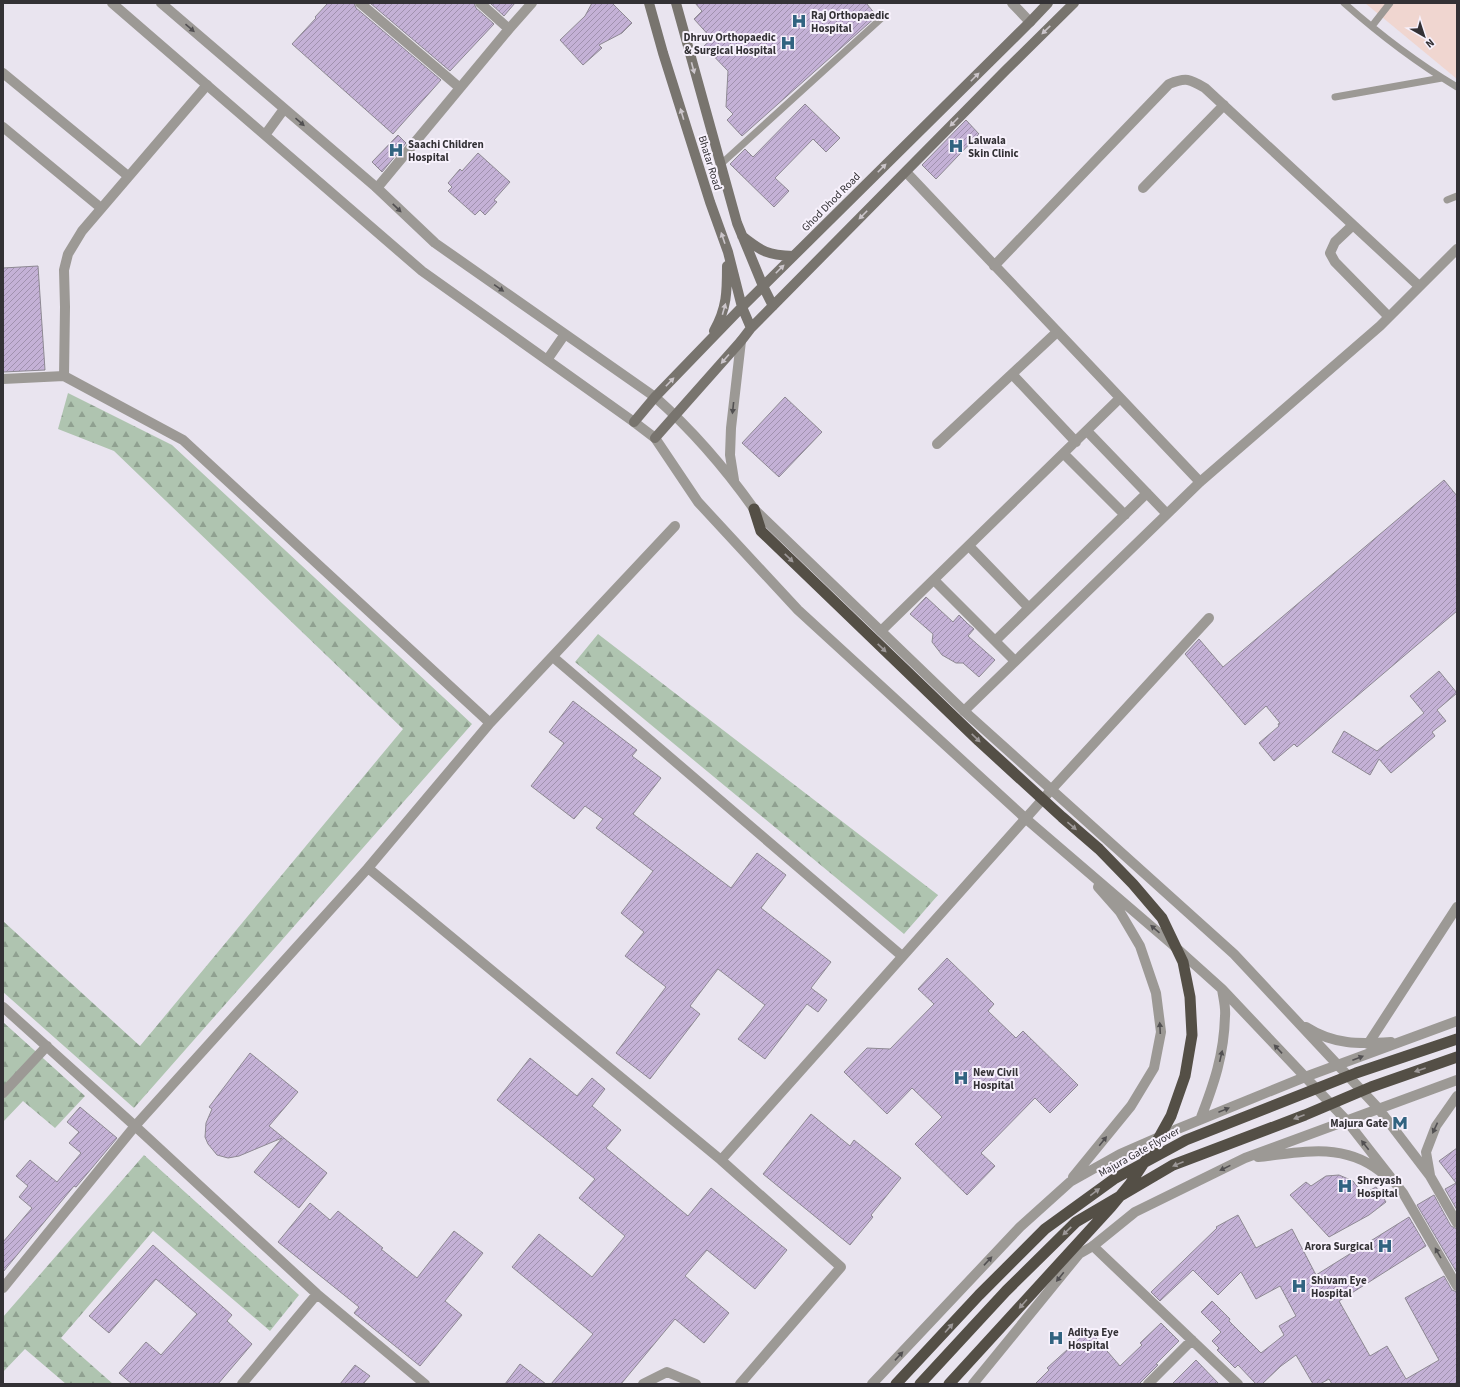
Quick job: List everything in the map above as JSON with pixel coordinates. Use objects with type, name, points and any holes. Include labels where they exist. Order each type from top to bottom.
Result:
[{"type":"highway","points":[[754,509],[761,531],[979,741],[1062,818],[1099,849],[1133,884],[1162,918],[1183,962],[1190,997],[1192,1035],[1184,1076],[1171,1116],[1151,1152],[1130,1184],[1111,1207],[949,1384]]},
{"type":"highway","name":"Majura Gate Flyover","points":[[896,1384],[979,1295],[1045,1229],[1114,1178],[1186,1140],[1356,1073],[1457,1039]]},
{"type":"highway","points":[[920,1384],[1006,1291],[1076,1222],[1173,1166],[1305,1115],[1371,1086],[1457,1057]]},
{"type":"main road","name":"Bhatar Road","points":[[650,3],[663,53],[710,202],[728,252],[742,307],[751,328]]},
{"type":"main road","points":[[676,3],[741,235],[773,306]]},
{"type":"main road","name":"Ghod Dhod Road","points":[[634,422],[742,307],[1048,3]]},
{"type":"main road","points":[[655,438],[751,328],[1074,3]]},
{"type":"main road","points":[[741,235],[766,253],[794,256]]},
{"type":"main road","points":[[707,344],[724,307],[727,293],[728,252]]},
{"type":"street","points":[[112,3],[422,270],[655,438],[698,502],[798,610],[1025,818],[1222,988],[1346,1120],[1403,1193],[1457,1286]]},
{"type":"street","points":[[161,3],[377,188],[434,243],[656,397],[676,415],[734,481],[754,509],[881,632],[964,711],[1234,954],[1378,1108],[1430,1176],[1457,1223]]},
{"type":"street","points":[[360,3],[460,88]]},
{"type":"street","points":[[480,3],[509,29]]},
{"type":"street","points":[[377,188],[532,3]]},
{"type":"street","points":[[1012,3],[1030,22]]},
{"type":"street","points":[[3,73],[128,176]]},
{"type":"street","points":[[994,266],[1169,84],[1181,79],[1193,80],[1205,88],[1419,286]]},
{"type":"street","points":[[64,376],[64,270],[68,254],[82,231],[207,85]]},
{"type":"street","points":[[1143,188],[1224,105]]},
{"type":"street","points":[[264,135],[284,109]]},
{"type":"street","points":[[3,127],[101,208]]},
{"type":"street","points":[[906,172],[1200,482]]},
{"type":"street","points":[[1354,225],[1335,242],[1330,253],[1335,262],[1389,317]]},
{"type":"street","points":[[964,711],[1200,482],[1389,317],[1457,249]]},
{"type":"street","points":[[937,444],[1057,332]]},
{"type":"street","points":[[547,360],[565,334]]},
{"type":"street","points":[[734,481],[730,455],[741,341]]},
{"type":"street","points":[[1012,374],[1076,442]]},
{"type":"street","points":[[3,379],[64,376],[182,440],[490,723]]},
{"type":"street","points":[[881,632],[1120,398]]},
{"type":"street","points":[[1087,431],[1167,514]]},
{"type":"street","points":[[1064,454],[1125,515]]},
{"type":"street","points":[[995,641],[1147,493]]},
{"type":"street","points":[[3,1288],[135,1126],[368,868],[490,723],[553,658],[675,526]]},
{"type":"street","points":[[969,546],[1029,608]]},
{"type":"street","points":[[934,580],[1015,661]]},
{"type":"street","points":[[721,1160],[1025,818],[1209,618]]},
{"type":"street","points":[[553,658],[902,956]]},
{"type":"street","points":[[872,1384],[1020,1226],[1070,1182],[1135,1100],[1154,1068],[1160,1032],[1156,993],[1140,946],[1120,912],[1074,860]]},
{"type":"street","points":[[368,868],[721,1160],[841,1267],[740,1384]]},
{"type":"street","points":[[1368,1044],[1457,907]]},
{"type":"street","points":[[1200,1120],[1213,1085],[1222,1053],[1226,1014],[1222,988]]},
{"type":"street","points":[[3,1007],[135,1126],[317,1294],[425,1384]]},
{"type":"street","points":[[1295,1019],[1311,1029],[1336,1041],[1368,1044],[1402,1042]]},
{"type":"street","points":[[1070,1182],[1120,1154],[1200,1120],[1305,1077],[1457,1021]]},
{"type":"street","points":[[3,1093],[46,1046]]},
{"type":"street","points":[[975,1383],[1079,1254],[1093,1246],[1135,1212],[1245,1158],[1457,1080]]},
{"type":"street","points":[[1430,1176],[1426,1152],[1436,1126],[1457,1096]]},
{"type":"street","points":[[1245,1158],[1320,1151],[1343,1153],[1361,1160],[1379,1171],[1403,1193]]},
{"type":"street","points":[[1093,1246],[1238,1384]]},
{"type":"street","points":[[242,1384],[317,1294]]},
{"type":"street","points":[[1148,1384],[1192,1340]]},
{"type":"street","points":[[644,1384],[667,1372],[696,1384]]},
{"type":"lane","points":[[1344,3],[1372,26],[1442,78],[1457,87]]},
{"type":"lane","points":[[1372,26],[1390,3]]},
{"type":"lane","points":[[721,164],[884,16]]},
{"type":"lane","points":[[1335,97],[1442,78]]},
{"type":"lane","points":[[1447,200],[1457,196]]},
{"type":"shaded area","points":[[1365,3],[1457,3],[1457,79]]},
{"type":"green space","points":[[68,393],[172,445],[472,724],[134,1108],[3,992],[3,921],[140,1046],[403,729],[114,451],[58,429]]},
{"type":"green space","points":[[598,634],[938,895],[904,934],[575,662]]},
{"type":"green space","points":[[3,1022],[85,1096],[55,1128],[23,1101],[3,1122]]},
{"type":"green space","points":[[144,1155],[299,1295],[270,1331],[153,1231],[61,1338],[113,1384],[66,1384],[25,1349],[3,1372],[3,1317]]},
{"type":"building","points":[[328,3],[354,3],[356,8],[441,80],[393,134],[292,44]]},
{"type":"building","points":[[370,3],[474,3],[476,8],[494,24],[450,71]]},
{"type":"building","points":[[490,3],[515,3],[504,16]]},
{"type":"building","points":[[592,3],[612,3],[632,23],[622,33],[599,45],[602,48],[583,65],[560,40],[585,16]]},
{"type":"building","points":[[695,3],[866,3],[877,16],[742,136],[727,120],[733,114],[726,107],[728,71],[704,46],[712,39],[694,19],[702,11]]},
{"type":"building","points":[[805,104],[840,138],[826,152],[813,139],[775,178],[789,191],[774,207],[730,164],[745,149],[753,157]]},
{"type":"building","points":[[966,120],[979,134],[936,179],[922,165]]},
{"type":"building","points":[[398,135],[406,143],[382,172],[372,162]]},
{"type":"building","points":[[478,153],[510,182],[494,200],[497,202],[485,215],[480,210],[475,215],[448,191],[452,187],[448,183],[460,169],[462,171]]},
{"type":"building","points":[[38,266],[45,370],[3,372],[3,268]]},
{"type":"building","points":[[785,397],[822,432],[779,477],[742,443]]},
{"type":"building","points":[[1444,480],[1457,496],[1457,611],[1297,747],[1294,744],[1274,761],[1259,743],[1279,726],[1278,724],[1280,723],[1266,706],[1245,725],[1185,654],[1199,639],[1223,667]]},
{"type":"building","points":[[926,597],[953,622],[959,615],[974,629],[968,636],[995,660],[979,677],[963,663],[956,663],[942,655],[932,642],[933,634],[910,614]]},
{"type":"building","points":[[1439,671],[1457,693],[1437,710],[1446,721],[1432,732],[1435,736],[1391,773],[1379,759],[1370,775],[1332,752],[1344,731],[1377,751],[1424,713],[1410,696]]},
{"type":"building","points":[[573,701],[637,750],[632,756],[661,778],[633,814],[731,888],[757,853],[786,875],[761,908],[831,962],[811,988],[827,1000],[818,1012],[807,1004],[765,1059],[738,1039],[765,1005],[718,969],[690,1006],[700,1014],[650,1079],[616,1053],[666,987],[625,956],[644,932],[621,913],[653,871],[596,828],[603,819],[585,806],[574,819],[531,786],[564,743],[549,732]]},
{"type":"building","name":"New Civil Hospital","points":[[947,958],[994,1004],[988,1011],[1016,1038],[1023,1031],[1078,1085],[1050,1113],[1035,1098],[981,1153],[995,1166],[967,1195],[915,1144],[942,1117],[912,1088],[887,1114],[844,1072],[867,1048],[890,1049],[934,1004],[918,989]]},
{"type":"building","points":[[250,1053],[298,1092],[269,1126],[327,1173],[299,1208],[254,1172],[282,1138],[239,1156],[228,1158],[217,1155],[208,1144],[205,1137],[206,1123],[212,1109],[209,1107]]},
{"type":"building","points":[[530,1058],[577,1096],[592,1078],[605,1089],[592,1106],[621,1130],[606,1148],[688,1216],[711,1188],[787,1250],[755,1289],[707,1250],[685,1276],[729,1313],[704,1343],[675,1319],[621,1384],[551,1384],[593,1334],[512,1267],[539,1234],[592,1277],[625,1236],[579,1198],[595,1179],[497,1100]]},
{"type":"building","points":[[80,1107],[117,1138],[76,1187],[74,1186],[3,1272],[3,1242],[32,1208],[19,1197],[28,1186],[16,1176],[30,1160],[57,1182],[81,1153],[69,1143],[79,1132],[67,1122]]},
{"type":"building","points":[[811,1114],[850,1146],[854,1140],[901,1178],[871,1215],[873,1217],[850,1245],[763,1174]]},
{"type":"building","points":[[1457,1148],[1457,1210],[1445,1189],[1456,1183],[1439,1161]]},
{"type":"building","points":[[1339,1175],[1353,1181],[1363,1194],[1376,1187],[1386,1202],[1369,1215],[1329,1237],[1290,1195],[1306,1182],[1311,1186],[1326,1176]]},
{"type":"building","points":[[1434,1195],[1451,1226],[1457,1229],[1457,1273],[1417,1205]]},
{"type":"building","points":[[310,1203],[330,1220],[338,1211],[417,1278],[454,1231],[483,1253],[445,1301],[462,1315],[420,1366],[354,1313],[359,1307],[278,1242]]},
{"type":"building","points":[[1238,1215],[1256,1248],[1292,1229],[1316,1275],[1409,1217],[1426,1246],[1339,1301],[1370,1356],[1387,1346],[1406,1379],[1439,1360],[1405,1298],[1444,1276],[1452,1290],[1457,1292],[1457,1384],[1332,1384],[1329,1379],[1320,1384],[1313,1384],[1296,1355],[1281,1366],[1262,1384],[1256,1384],[1238,1365],[1235,1368],[1217,1350],[1219,1348],[1212,1341],[1221,1332],[1201,1312],[1212,1301],[1230,1319],[1229,1321],[1261,1353],[1284,1335],[1279,1326],[1296,1316],[1280,1286],[1256,1299],[1241,1272],[1218,1295],[1193,1270],[1160,1301],[1151,1292],[1217,1228],[1216,1227]]},
{"type":"building","points":[[153,1245],[232,1315],[227,1321],[252,1344],[218,1384],[132,1384],[119,1373],[146,1342],[161,1355],[197,1314],[156,1279],[109,1333],[89,1316]]},
{"type":"building","points":[[1161,1323],[1179,1341],[1139,1384],[1035,1384],[1049,1370],[1047,1368],[1089,1330],[1120,1366],[1142,1345],[1140,1343]]},
{"type":"building","points":[[1196,1360],[1219,1384],[1172,1384]]},
{"type":"building","points":[[520,1364],[546,1384],[505,1384]]},
{"type":"building","points":[[355,1365],[370,1376],[363,1384],[340,1384]]},
{"type":"place","name":"Raj Orthopaedic Hospital","points":[[799,21]]},
{"type":"place","name":"Dhruv Orthopaedic & Surgical Hospital","points":[[788,43]]},
{"type":"place","name":"Lalwala Skin Clinic","points":[[956,146]]},
{"type":"place","name":"Saachi Children Hospital","points":[[396,150]]},
{"type":"place","name":"New Civil Hospital","points":[[961,1078]]},
{"type":"place","name":"Majura Gate","points":[[1400,1123]]},
{"type":"place","name":"Shreyash Hospital","points":[[1345,1186]]},
{"type":"place","name":"Arora Surgical","points":[[1385,1246]]},
{"type":"place","name":"Shivam Eye Hospital","points":[[1299,1286]]},
{"type":"place","name":"Aditya Eye Hospital","points":[[1056,1338]]}]
